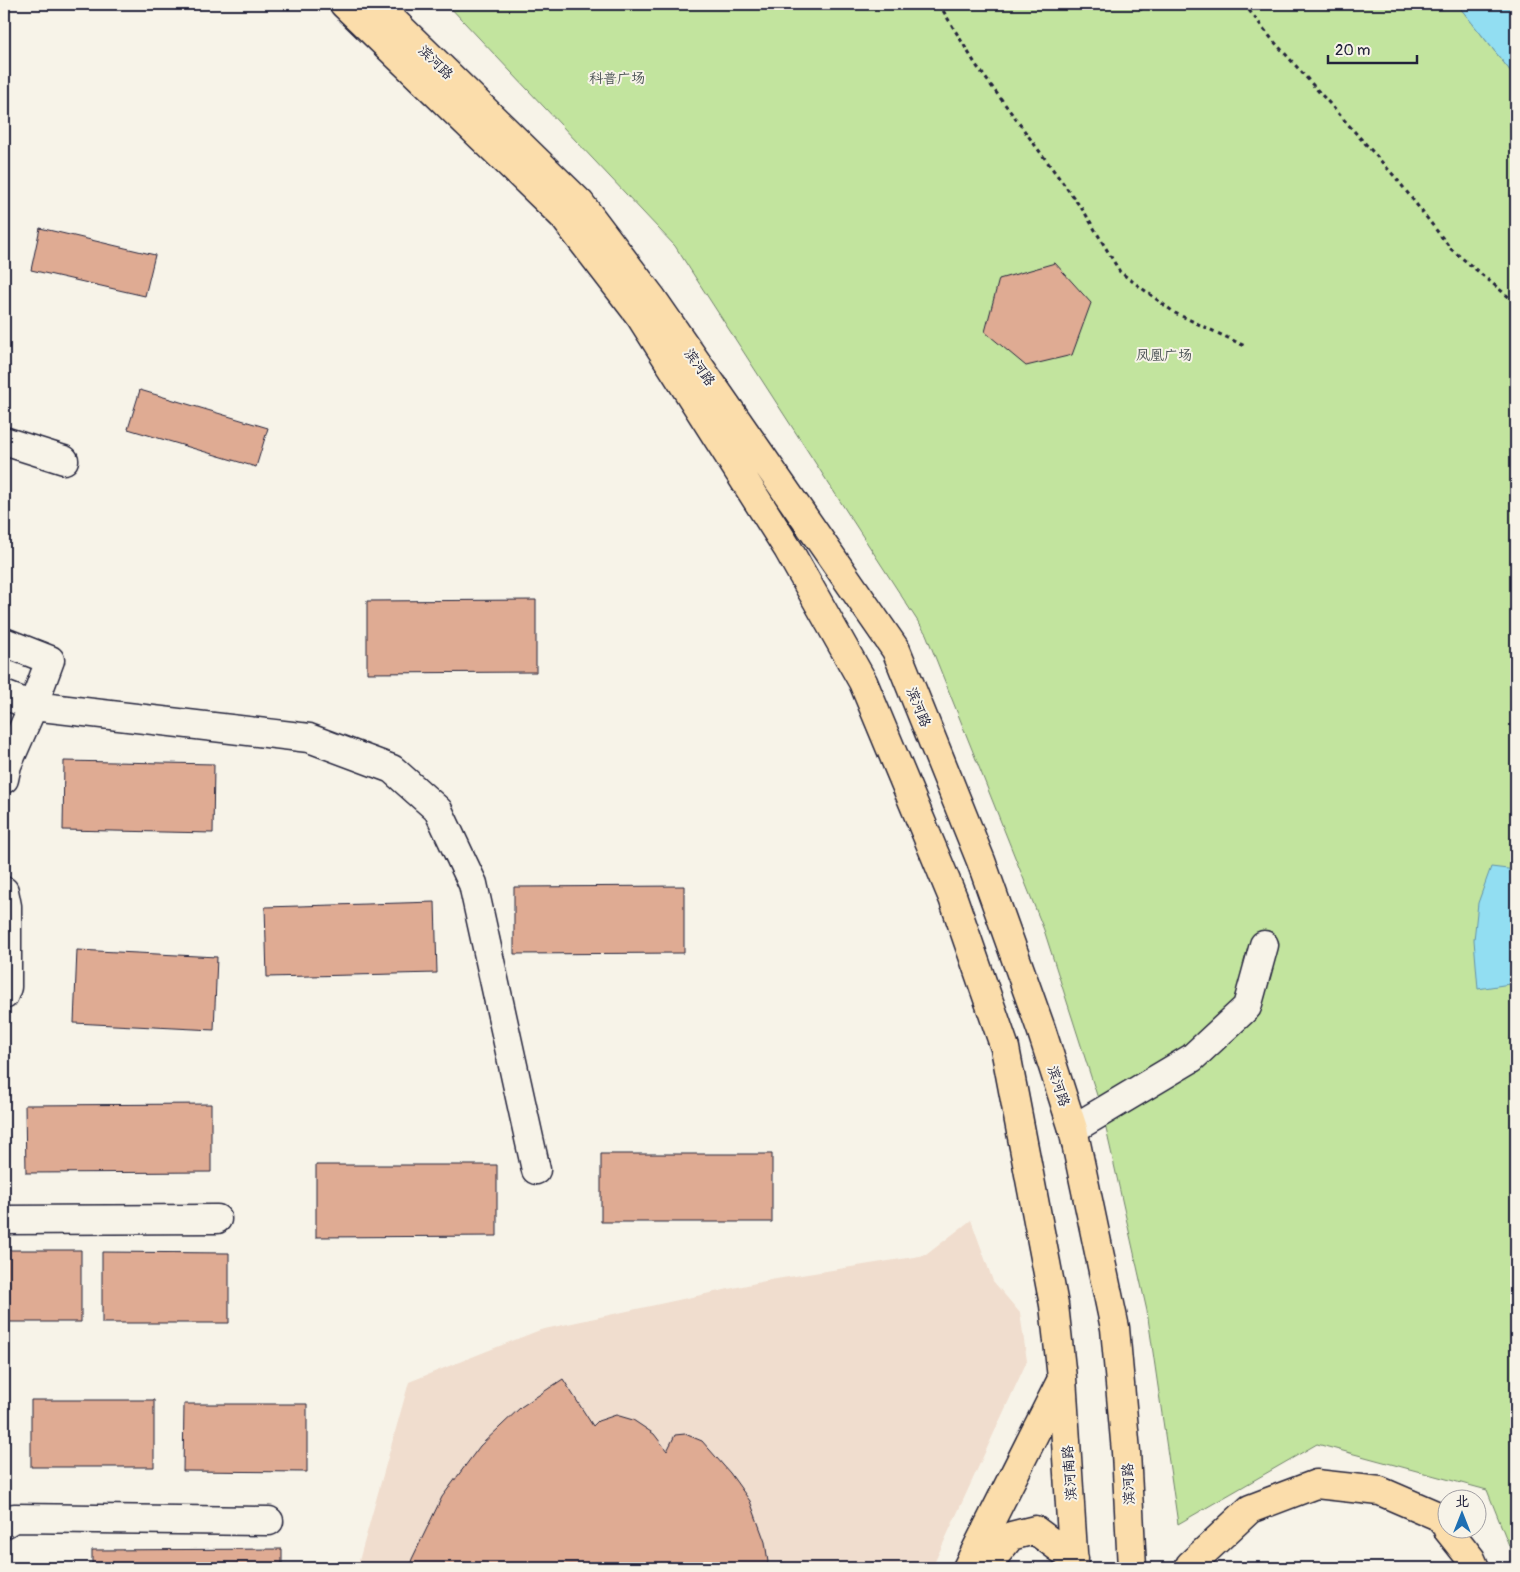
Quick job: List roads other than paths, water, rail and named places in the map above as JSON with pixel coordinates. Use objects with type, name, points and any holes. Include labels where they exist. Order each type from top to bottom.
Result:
[{"type":"main road","name":"滨河路","points":[[344,4],[556,209],[640,316],[788,549],[863,682],[953,898],[1005,1048],[1054,1305],[1062,1378]]},
{"type":"main road","name":"滨河路","points":[[376,4],[580,203],[652,298],[896,650],[981,861],[1041,1029],[1073,1129],[1115,1328],[1126,1452],[1132,1568]]},
{"type":"main road","name":"滨河南路","points":[[1062,1378],[1074,1564]]},
{"type":"main road","points":[[967,1568],[1062,1378]]},
{"type":"main road","points":[[1189,1568],[1250,1509],[1316,1484],[1380,1491],[1438,1516]]},
{"type":"main road","points":[[985,1568],[1011,1536],[1035,1530],[1074,1564]]},
{"type":"main road","points":[[1456,1540],[1471,1559],[1475,1568]]},
{"type":"street","points":[[4,441],[64,460]]},
{"type":"street","points":[[4,642],[50,660],[33,706],[7,765],[4,779]]},
{"type":"street","points":[[4,695],[33,706],[308,738],[392,769],[438,810],[473,884],[536,1170]]},
{"type":"street","points":[[4,892],[7,906],[7,987],[4,996]]},
{"type":"street","points":[[1073,1129],[1192,1058],[1248,1007],[1264,945]]},
{"type":"street","points":[[4,1220],[217,1218]]},
{"type":"street","points":[[4,1524],[14,1518],[269,1520]]},
{"type":"water","points":[[1457,4],[1516,4],[1516,78]]},
{"type":"water","points":[[1491,867],[1516,870],[1516,983],[1478,989],[1474,940],[1478,903]]},
{"type":"park label","name":"科普广场","points":[[617,78]]},
{"type":"park label","name":"凤凰广场","points":[[1164,355]]}]
